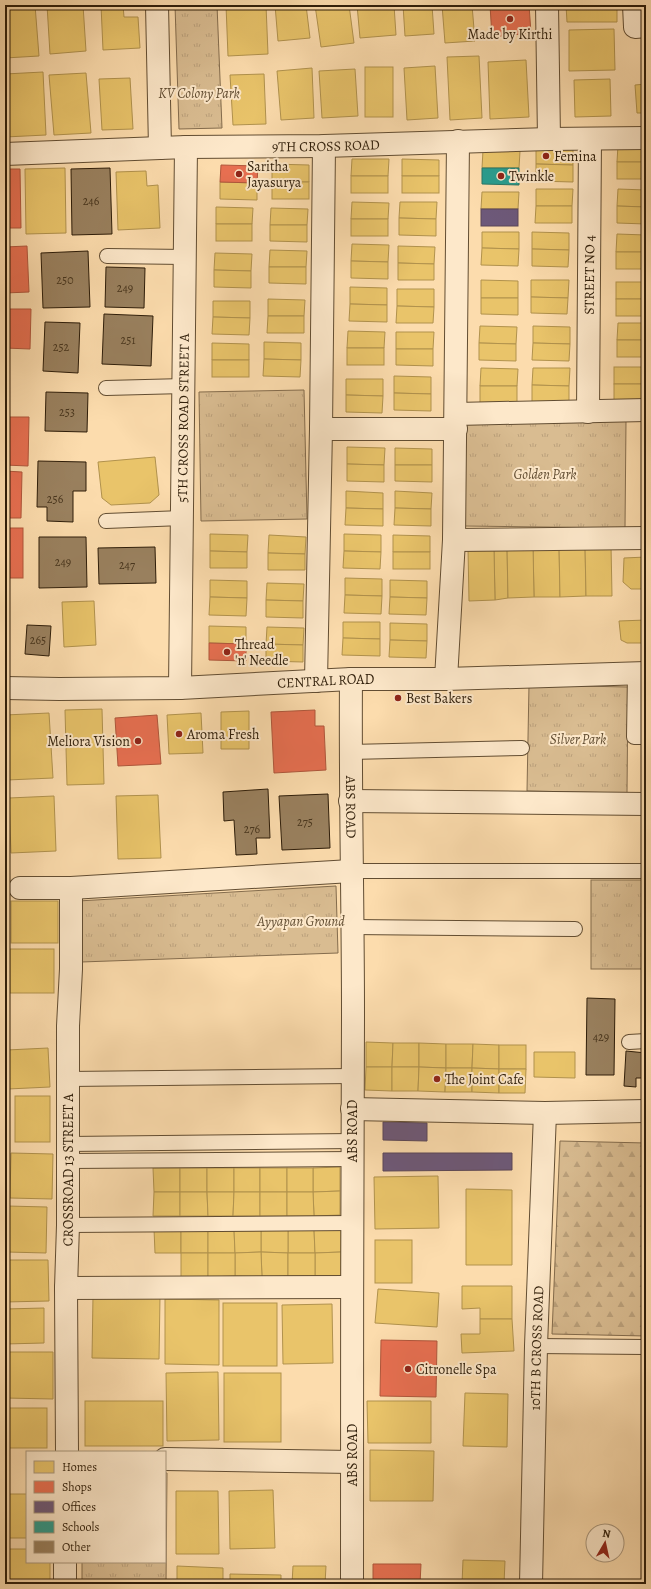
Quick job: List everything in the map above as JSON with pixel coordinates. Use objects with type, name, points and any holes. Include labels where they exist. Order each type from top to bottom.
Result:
[{"type":"street","points":[[157,5],[160,148]]},
{"type":"street","points":[[547,5],[549,139]]},
{"type":"street","points":[[634,5],[635,27],[646,26]]},
{"type":"street","name":"9TH CROSS ROAD","points":[[5,154],[186,147],[324,146],[458,141],[646,138]]},
{"type":"street","name":"STREET NO 4","points":[[588,412],[590,139]]},
{"type":"street","points":[[446,679],[454,540],[458,141]]},
{"type":"street","points":[[316,681],[321,429],[324,146]]},
{"type":"street","name":"5TH CROSS ROAD STREET A","points":[[180,688],[186,147]]},
{"type":"street","points":[[321,429],[456,422],[588,412],[646,410]]},
{"type":"street","points":[[454,540],[646,538]]},
{"type":"street","name":"CENTRAL ROAD","points":[[5,688],[180,688],[351,679],[446,679],[641,673]]},
{"type":"street","name":"ABS ROAD","points":[[351,679],[352,1584]]},
{"type":"street","points":[[350,801],[646,804]]},
{"type":"street","points":[[20,888],[71,888],[351,871]]},
{"type":"street","name":"CROSSROAD 13 STREET A","points":[[67,1451],[66,1288],[68,1225],[68,1079],[71,888]]},
{"type":"street","points":[[352,1109],[545,1113],[646,1111]]},
{"type":"street","name":"10TH B CROSS ROAD","points":[[531,1584],[536,1346],[545,1113]]},
{"type":"street","points":[[66,1288],[352,1287]]},
{"type":"street","points":[[166,1459],[352,1462]]},
{"type":"street","points":[[65,1563],[65,1584]]},
{"type":"lane","points":[[107,256],[185,257]]},
{"type":"lane","points":[[106,388],[184,386]]},
{"type":"lane","points":[[106,521],[182,518]]},
{"type":"lane","points":[[641,673],[634,737],[646,737]]},
{"type":"lane","points":[[350,752],[522,748]]},
{"type":"lane","points":[[351,871],[646,871]]},
{"type":"lane","points":[[352,927],[575,929]]},
{"type":"lane","points":[[629,1042],[646,1041]]},
{"type":"lane","points":[[68,1079],[352,1076]]},
{"type":"lane","points":[[68,1152],[352,1150]]},
{"type":"lane","points":[[68,1225],[352,1223]]},
{"type":"lane","points":[[536,1346],[646,1347]]},
{"type":"green space","name":"KV Colony Park","points":[[175,5],[217,5],[222,128],[179,129]]},
{"type":"green space","points":[[304,390],[307,519],[201,521],[199,392]]},
{"type":"green space","name":"Golden Park","points":[[465,420],[626,421],[625,528],[464,526]]},
{"type":"green space","name":"Silver Park","points":[[529,685],[628,687],[627,793],[527,791]]},
{"type":"green space","points":[[591,880],[646,880],[646,969],[591,969]]},
{"type":"green space","name":"Ayyapan Ground","points":[[336,886],[338,953],[81,962],[78,901]]},
{"type":"green space","points":[[560,1141],[646,1143],[646,1336],[552,1334]]},
{"type":"green space","points":[[167,1473],[166,1584],[82,1584],[82,1563],[166,1563]]},
{"type":"building: Homes","points":[[35,5],[39,56],[5,58],[5,7]]},
{"type":"building: Homes","points":[[47,5],[83,5],[86,51],[50,54]]},
{"type":"building: Homes","points":[[101,5],[123,5],[124,17],[138,17],[140,48],[103,50]]},
{"type":"building: Homes","points":[[226,5],[266,5],[268,54],[228,56]]},
{"type":"building: Homes","points":[[275,5],[306,5],[310,38],[278,41]]},
{"type":"building: Homes","points":[[315,5],[349,5],[354,43],[321,47]]},
{"type":"building: Homes","points":[[357,5],[394,5],[396,35],[360,38]]},
{"type":"building: Homes","points":[[403,5],[432,5],[434,34],[405,36]]},
{"type":"building: Homes","points":[[442,5],[472,5],[475,41],[445,43]]},
{"type":"building: Homes","points":[[566,5],[617,5],[617,22],[567,22]]},
{"type":"building: Homes","points":[[614,29],[615,70],[569,71],[569,30]]},
{"type":"building: Homes","points":[[479,56],[482,118],[450,120],[447,57]]},
{"type":"building: Homes","points":[[526,60],[529,117],[490,119],[488,62]]},
{"type":"building: Homes","points":[[435,66],[438,118],[407,120],[404,68]]},
{"type":"building: Homes","points":[[365,67],[393,67],[393,117],[365,117]]},
{"type":"building: Homes","points":[[312,68],[314,118],[281,120],[277,71]]},
{"type":"building: Homes","points":[[355,69],[358,116],[322,118],[319,71]]},
{"type":"building: Homes","points":[[43,72],[46,135],[5,137],[5,74]]},
{"type":"building: Homes","points":[[86,73],[91,133],[54,135],[49,75]]},
{"type":"building: Homes","points":[[264,74],[266,124],[233,125],[230,75]]},
{"type":"building: Homes","points":[[130,78],[133,129],[102,130],[99,79]]},
{"type":"building: Homes","points":[[610,79],[611,116],[575,117],[574,80]]},
{"type":"building: Homes","points":[[646,84],[646,113],[637,113],[635,85]]},
{"type":"building: Homes","points":[[618,145],[646,145],[646,162],[617,162]]},
{"type":"building: Homes","points":[[536,147],[573,148],[573,165],[536,164]]},
{"type":"building: Homes","points":[[483,150],[520,151],[519,168],[482,168]]},
{"type":"building: Homes","points":[[352,159],[389,159],[388,176],[351,176]]},
{"type":"building: Homes","points":[[402,159],[439,160],[439,176],[402,176]]},
{"type":"building: Homes","points":[[617,162],[646,162],[646,179],[617,179]]},
{"type":"building: Homes","points":[[272,164],[309,165],[309,182],[272,182]]},
{"type":"building: Homes","points":[[536,164],[573,165],[573,182],[536,181]]},
{"type":"building: Homes","points":[[65,168],[66,233],[26,234],[25,169]]},
{"type":"building: Homes","points":[[146,171],[147,186],[158,185],[160,228],[118,230],[116,172]]},
{"type":"building: Homes","points":[[351,176],[388,176],[388,193],[351,193]]},
{"type":"building: Homes","points":[[402,176],[439,176],[439,193],[402,193]]},
{"type":"building: Homes","points":[[220,182],[257,183],[257,200],[220,199]]},
{"type":"building: Homes","points":[[272,182],[309,182],[309,199],[272,199]]},
{"type":"building: Homes","points":[[536,189],[573,189],[572,206],[536,206]]},
{"type":"building: Homes","points":[[618,189],[646,190],[646,207],[617,206]]},
{"type":"building: Homes","points":[[482,192],[519,192],[518,209],[481,209]]},
{"type":"building: Homes","points":[[352,202],[389,203],[388,219],[351,219]]},
{"type":"building: Homes","points":[[400,202],[437,202],[436,219],[399,218]]},
{"type":"building: Homes","points":[[536,206],[572,206],[572,223],[535,223]]},
{"type":"building: Homes","points":[[617,206],[646,207],[646,224],[617,223]]},
{"type":"building: Homes","points":[[216,207],[253,208],[252,224],[216,224]]},
{"type":"building: Homes","points":[[271,208],[308,209],[307,225],[270,225]]},
{"type":"building: Homes","points":[[399,218],[436,219],[436,236],[399,235]]},
{"type":"building: Homes","points":[[351,219],[388,219],[388,236],[351,236]]},
{"type":"building: Homes","points":[[216,224],[252,224],[252,241],[216,241]]},
{"type":"building: Homes","points":[[270,225],[307,225],[307,242],[270,241]]},
{"type":"building: Homes","points":[[482,232],[519,232],[519,249],[482,248]]},
{"type":"building: Homes","points":[[532,232],[569,233],[569,250],[532,249]]},
{"type":"building: Homes","points":[[617,234],[646,235],[646,252],[616,252]]},
{"type":"building: Homes","points":[[352,244],[389,245],[388,262],[351,261]]},
{"type":"building: Homes","points":[[398,246],[435,247],[434,264],[398,263]]},
{"type":"building: Homes","points":[[482,248],[519,249],[518,266],[481,265]]},
{"type":"building: Homes","points":[[532,249],[569,250],[568,267],[532,266]]},
{"type":"building: Homes","points":[[270,250],[307,251],[306,267],[269,267]]},
{"type":"building: Homes","points":[[616,252],[646,252],[646,269],[616,269]]},
{"type":"building: Homes","points":[[215,253],[252,254],[251,271],[214,270]]},
{"type":"building: Homes","points":[[351,261],[388,262],[388,279],[351,278]]},
{"type":"building: Homes","points":[[398,263],[434,264],[434,280],[398,280]]},
{"type":"building: Homes","points":[[269,267],[306,267],[306,284],[269,283]]},
{"type":"building: Homes","points":[[214,270],[251,271],[251,288],[214,287]]},
{"type":"building: Homes","points":[[481,280],[518,281],[518,298],[481,298]]},
{"type":"building: Homes","points":[[531,280],[569,280],[568,298],[531,297]]},
{"type":"building: Homes","points":[[616,282],[646,282],[646,299],[616,299]]},
{"type":"building: Homes","points":[[350,287],[387,288],[387,305],[350,304]]},
{"type":"building: Homes","points":[[397,289],[434,289],[434,307],[397,306]]},
{"type":"building: Homes","points":[[531,297],[568,298],[567,314],[531,313]]},
{"type":"building: Homes","points":[[481,298],[518,298],[518,315],[481,314]]},
{"type":"building: Homes","points":[[268,299],[305,300],[304,316],[268,316]]},
{"type":"building: Homes","points":[[616,299],[646,299],[646,316],[616,316]]},
{"type":"building: Homes","points":[[213,301],[250,301],[250,318],[213,317]]},
{"type":"building: Homes","points":[[350,304],[387,305],[387,322],[349,321]]},
{"type":"building: Homes","points":[[397,306],[434,307],[433,323],[396,323]]},
{"type":"building: Homes","points":[[268,316],[304,316],[304,333],[267,333]]},
{"type":"building: Homes","points":[[213,317],[250,318],[249,335],[212,334]]},
{"type":"building: Homes","points":[[618,323],[646,323],[646,340],[617,340]]},
{"type":"building: Homes","points":[[480,326],[517,327],[516,344],[479,343]]},
{"type":"building: Homes","points":[[533,326],[570,327],[570,344],[533,343]]},
{"type":"building: Homes","points":[[348,331],[385,332],[384,348],[347,348]]},
{"type":"building: Homes","points":[[396,332],[434,332],[433,349],[396,349]]},
{"type":"building: Homes","points":[[617,340],[646,340],[646,357],[617,357]]},
{"type":"building: Homes","points":[[264,342],[301,343],[301,360],[264,359]]},
{"type":"building: Homes","points":[[212,343],[249,344],[249,360],[212,360]]},
{"type":"building: Homes","points":[[479,343],[516,344],[516,361],[479,360]]},
{"type":"building: Homes","points":[[533,343],[570,344],[569,361],[532,360]]},
{"type":"building: Homes","points":[[347,348],[384,348],[384,365],[347,365]]},
{"type":"building: Homes","points":[[396,349],[433,349],[433,366],[396,365]]},
{"type":"building: Homes","points":[[264,359],[301,360],[300,377],[263,376]]},
{"type":"building: Homes","points":[[212,360],[249,360],[249,377],[212,377]]},
{"type":"building: Homes","points":[[614,367],[646,367],[646,384],[614,384]]},
{"type":"building: Homes","points":[[481,368],[518,369],[517,386],[480,386]]},
{"type":"building: Homes","points":[[533,368],[570,368],[569,386],[532,385]]},
{"type":"building: Homes","points":[[394,376],[431,377],[431,394],[394,393]]},
{"type":"building: Homes","points":[[346,379],[383,379],[383,396],[346,395]]},
{"type":"building: Homes","points":[[614,384],[646,384],[646,401],[614,401]]},
{"type":"building: Homes","points":[[532,385],[569,386],[569,402],[532,402]]},
{"type":"building: Homes","points":[[480,386],[517,386],[517,403],[480,403]]},
{"type":"building: Homes","points":[[394,393],[431,394],[431,411],[394,410]]},
{"type":"building: Homes","points":[[346,395],[383,396],[382,413],[346,412]]},
{"type":"building: Homes","points":[[347,447],[385,448],[384,465],[347,464]]},
{"type":"building: Homes","points":[[395,448],[432,449],[432,465],[395,465]]},
{"type":"building: Homes","points":[[155,457],[159,495],[150,503],[111,505],[102,498],[98,462]]},
{"type":"building: Homes","points":[[347,464],[384,465],[384,482],[347,481]]},
{"type":"building: Homes","points":[[395,465],[432,465],[432,482],[395,481]]},
{"type":"building: Homes","points":[[346,491],[383,493],[383,509],[346,508]]},
{"type":"building: Homes","points":[[395,491],[432,493],[431,509],[395,508]]},
{"type":"building: Homes","points":[[346,508],[383,509],[383,526],[345,525]]},
{"type":"building: Homes","points":[[395,508],[431,509],[431,526],[394,525]]},
{"type":"building: Homes","points":[[210,534],[248,535],[247,552],[210,551]]},
{"type":"building: Homes","points":[[344,534],[381,535],[381,552],[344,551]]},
{"type":"building: Homes","points":[[269,535],[306,537],[305,554],[268,553]]},
{"type":"building: Homes","points":[[393,535],[430,536],[430,552],[393,552]]},
{"type":"building: Homes","points":[[559,545],[560,597],[534,597],[533,546]]},
{"type":"building: Homes","points":[[559,545],[585,545],[586,596],[560,597]]},
{"type":"building: Homes","points":[[585,545],[611,545],[612,596],[586,596]]},
{"type":"building: Homes","points":[[507,546],[508,598],[495,600],[494,549]]},
{"type":"building: Homes","points":[[507,546],[533,546],[534,597],[508,598]]},
{"type":"building: Homes","points":[[468,549],[494,549],[495,600],[469,601]]},
{"type":"building: Homes","points":[[210,551],[247,552],[247,568],[210,568]]},
{"type":"building: Homes","points":[[344,551],[381,552],[380,569],[343,568]]},
{"type":"building: Homes","points":[[393,552],[430,552],[430,569],[393,569]]},
{"type":"building: Homes","points":[[268,553],[305,554],[305,570],[268,570]]},
{"type":"building: Homes","points":[[646,557],[646,589],[631,589],[623,582],[624,558]]},
{"type":"building: Homes","points":[[345,578],[382,579],[382,596],[345,595]]},
{"type":"building: Homes","points":[[210,580],[247,581],[247,598],[210,597]]},
{"type":"building: Homes","points":[[390,580],[427,581],[427,598],[390,597]]},
{"type":"building: Homes","points":[[267,583],[304,584],[303,601],[266,600]]},
{"type":"building: Homes","points":[[345,595],[382,596],[381,614],[344,613]]},
{"type":"building: Homes","points":[[210,597],[247,598],[246,616],[209,615]]},
{"type":"building: Homes","points":[[390,597],[427,598],[426,615],[389,614]]},
{"type":"building: Homes","points":[[266,600],[303,601],[303,618],[266,617]]},
{"type":"building: Homes","points":[[94,601],[96,645],[64,647],[62,602]]},
{"type":"building: Homes","points":[[646,620],[646,643],[627,643],[621,640],[619,621]]},
{"type":"building: Homes","points":[[343,622],[380,622],[380,639],[343,638]]},
{"type":"building: Homes","points":[[390,623],[427,624],[427,641],[390,640]]},
{"type":"building: Homes","points":[[209,626],[246,627],[246,644],[209,643]]},
{"type":"building: Homes","points":[[267,627],[304,628],[303,645],[266,644]]},
{"type":"building: Homes","points":[[343,638],[380,639],[380,656],[342,655]]},
{"type":"building: Homes","points":[[390,640],[427,641],[426,658],[389,657]]},
{"type":"building: Homes","points":[[266,644],[303,645],[303,662],[266,661]]},
{"type":"building: Homes","points":[[102,709],[104,784],[67,785],[65,710]]},
{"type":"building: Homes","points":[[249,711],[249,749],[221,749],[221,712]]},
{"type":"building: Homes","points":[[49,713],[53,778],[7,780],[5,715]]},
{"type":"building: Homes","points":[[201,713],[203,753],[169,754],[167,715]]},
{"type":"building: Homes","points":[[158,795],[161,858],[118,859],[116,796]]},
{"type":"building: Homes","points":[[54,796],[56,851],[11,853],[9,798]]},
{"type":"building: Homes","points":[[11,901],[58,901],[58,943],[11,943]]},
{"type":"building: Homes","points":[[10,949],[54,949],[54,993],[10,993]]},
{"type":"building: Homes","points":[[366,1042],[393,1043],[392,1067],[366,1067]]},
{"type":"building: Homes","points":[[393,1043],[419,1043],[419,1067],[392,1067]]},
{"type":"building: Homes","points":[[419,1043],[446,1044],[446,1068],[419,1067]]},
{"type":"building: Homes","points":[[446,1044],[473,1044],[472,1068],[446,1068]]},
{"type":"building: Homes","points":[[473,1044],[499,1045],[499,1069],[472,1068]]},
{"type":"building: Homes","points":[[499,1045],[526,1045],[526,1069],[499,1069]]},
{"type":"building: Homes","points":[[48,1048],[50,1087],[8,1089],[7,1050]]},
{"type":"building: Homes","points":[[534,1052],[575,1052],[575,1078],[534,1077]]},
{"type":"building: Homes","points":[[366,1067],[392,1067],[392,1091],[365,1090]]},
{"type":"building: Homes","points":[[392,1067],[419,1067],[418,1091],[392,1091]]},
{"type":"building: Homes","points":[[419,1067],[446,1068],[445,1092],[418,1091]]},
{"type":"building: Homes","points":[[446,1068],[472,1068],[472,1092],[445,1092]]},
{"type":"building: Homes","points":[[472,1068],[499,1069],[499,1093],[472,1092]]},
{"type":"building: Homes","points":[[499,1069],[526,1069],[525,1093],[499,1093]]},
{"type":"building: Homes","points":[[15,1096],[50,1096],[50,1142],[15,1142]]},
{"type":"building: Homes","points":[[11,1153],[53,1154],[52,1199],[10,1198]]},
{"type":"building: Homes","points":[[340,1167],[340,1191],[313,1192],[313,1168]]},
{"type":"building: Homes","points":[[153,1168],[180,1168],[180,1192],[154,1192]]},
{"type":"building: Homes","points":[[180,1168],[207,1168],[207,1192],[180,1192]]},
{"type":"building: Homes","points":[[207,1168],[234,1168],[234,1192],[207,1192]]},
{"type":"building: Homes","points":[[234,1168],[260,1168],[260,1192],[234,1192]]},
{"type":"building: Homes","points":[[260,1168],[287,1168],[287,1192],[260,1192]]},
{"type":"building: Homes","points":[[287,1168],[313,1168],[313,1192],[287,1192]]},
{"type":"building: Homes","points":[[438,1176],[439,1228],[375,1229],[374,1177]]},
{"type":"building: Homes","points":[[466,1189],[512,1190],[512,1265],[466,1265]]},
{"type":"building: Homes","points":[[340,1191],[340,1215],[314,1216],[313,1192]]},
{"type":"building: Homes","points":[[154,1192],[180,1192],[180,1216],[153,1216]]},
{"type":"building: Homes","points":[[180,1192],[207,1192],[208,1216],[180,1216]]},
{"type":"building: Homes","points":[[207,1192],[234,1192],[233,1216],[208,1216]]},
{"type":"building: Homes","points":[[234,1192],[260,1192],[260,1216],[233,1216]]},
{"type":"building: Homes","points":[[260,1192],[287,1192],[287,1216],[260,1216]]},
{"type":"building: Homes","points":[[287,1192],[313,1192],[314,1216],[287,1216]]},
{"type":"building: Homes","points":[[7,1206],[47,1207],[46,1253],[7,1252]]},
{"type":"building: Homes","points":[[288,1228],[314,1229],[315,1253],[288,1253]]},
{"type":"building: Homes","points":[[288,1228],[288,1253],[261,1252],[261,1229]]},
{"type":"building: Homes","points":[[341,1228],[341,1252],[315,1253],[314,1229]]},
{"type":"building: Homes","points":[[154,1229],[181,1229],[181,1253],[155,1253]]},
{"type":"building: Homes","points":[[181,1229],[208,1229],[208,1253],[181,1253]]},
{"type":"building: Homes","points":[[208,1229],[234,1229],[235,1253],[208,1253]]},
{"type":"building: Homes","points":[[234,1229],[261,1229],[261,1252],[235,1253]]},
{"type":"building: Homes","points":[[375,1240],[412,1240],[412,1283],[375,1283]]},
{"type":"building: Homes","points":[[261,1252],[288,1253],[288,1276],[262,1277]]},
{"type":"building: Homes","points":[[261,1252],[262,1277],[235,1276],[235,1253]]},
{"type":"building: Homes","points":[[341,1252],[341,1276],[315,1276],[315,1253]]},
{"type":"building: Homes","points":[[181,1253],[208,1253],[208,1277],[181,1277]]},
{"type":"building: Homes","points":[[208,1253],[235,1253],[235,1276],[208,1277]]},
{"type":"building: Homes","points":[[288,1253],[315,1253],[315,1276],[288,1276]]},
{"type":"building: Homes","points":[[5,1260],[48,1260],[49,1301],[5,1302]]},
{"type":"building: Homes","points":[[462,1286],[512,1286],[512,1319],[480,1319],[480,1308],[462,1309]]},
{"type":"building: Homes","points":[[378,1289],[439,1293],[437,1327],[375,1323]]},
{"type":"building: Homes","points":[[93,1296],[160,1297],[159,1359],[92,1358]]},
{"type":"building: Homes","points":[[165,1299],[219,1300],[219,1365],[165,1364]]},
{"type":"building: Homes","points":[[223,1303],[277,1303],[277,1366],[223,1366]]},
{"type":"building: Homes","points":[[332,1304],[333,1363],[283,1364],[282,1305]]},
{"type":"building: Homes","points":[[44,1308],[44,1343],[5,1344],[5,1309]]},
{"type":"building: Homes","points":[[480,1319],[512,1319],[514,1351],[462,1353],[461,1334],[480,1334]]},
{"type":"building: Homes","points":[[5,1352],[53,1352],[53,1399],[5,1398]]},
{"type":"building: Homes","points":[[218,1372],[219,1440],[167,1441],[166,1373]]},
{"type":"building: Homes","points":[[224,1373],[281,1373],[281,1442],[224,1442]]},
{"type":"building: Homes","points":[[465,1393],[508,1394],[507,1447],[463,1446]]},
{"type":"building: Homes","points":[[85,1401],[163,1401],[163,1446],[85,1446]]},
{"type":"building: Homes","points":[[367,1401],[431,1401],[431,1443],[368,1443]]},
{"type":"building: Homes","points":[[5,1408],[47,1408],[47,1448],[5,1448]]},
{"type":"building: Homes","points":[[370,1450],[434,1451],[433,1501],[370,1501]]},
{"type":"building: Homes","points":[[273,1490],[275,1548],[230,1549],[229,1491]]},
{"type":"building: Homes","points":[[176,1491],[218,1491],[219,1554],[176,1554]]},
{"type":"building: Homes","points":[[5,1494],[26,1494],[26,1538],[5,1538]]},
{"type":"building: Homes","points":[[5,1549],[26,1549],[26,1563],[50,1563],[50,1584],[5,1584]]},
{"type":"building: Homes","points":[[463,1560],[505,1561],[504,1584],[462,1584]]},
{"type":"building: Homes","points":[[177,1566],[223,1568],[223,1584],[177,1584]]},
{"type":"building: Homes","points":[[293,1566],[326,1566],[325,1584],[292,1584]]},
{"type":"building: Homes","points":[[230,1574],[281,1575],[281,1584],[230,1584]]},
{"type":"building: Shops","name":"Made by Kirthi","points":[[490,5],[529,5],[531,33],[492,37]]},
{"type":"building: Shops","name":"Saritha Jayasurya","points":[[221,165],[258,166],[257,183],[220,182]]},
{"type":"building: Shops","points":[[5,169],[20,169],[21,228],[5,228]]},
{"type":"building: Shops","points":[[27,246],[29,292],[5,293],[5,247]]},
{"type":"building: Shops","points":[[5,309],[31,309],[30,349],[5,348]]},
{"type":"building: Shops","points":[[5,417],[29,417],[28,466],[5,465]]},
{"type":"building: Shops","points":[[5,471],[22,472],[21,518],[5,518]]},
{"type":"building: Shops","points":[[5,528],[23,528],[23,578],[5,578]]},
{"type":"building: Shops","name":"Thread 'n' Needle","points":[[209,643],[246,644],[246,661],[209,660]]},
{"type":"building: Shops","points":[[315,710],[315,726],[324,726],[326,770],[274,773],[271,712]]},
{"type":"building: Shops","name":"Meliora Vision","points":[[157,715],[161,764],[118,766],[115,718]]},
{"type":"building: Shops","points":[[5,876],[7,876],[7,916],[5,916]]},
{"type":"building: Shops","name":"Citronelle Spa","points":[[381,1340],[437,1341],[436,1397],[380,1396]]},
{"type":"building: Shops","points":[[373,1564],[421,1564],[420,1584],[373,1584]]},
{"type":"building: Offices","points":[[481,209],[518,209],[518,226],[481,226]]},
{"type":"building: Offices","points":[[383,1122],[427,1123],[427,1141],[383,1140]]},
{"type":"building: Offices","points":[[383,1153],[512,1153],[512,1170],[383,1171]]},
{"type":"building: Schools","name":"Twinkle","points":[[482,168],[519,168],[519,185],[482,184]]},
{"type":"building: Other","points":[[110,168],[112,234],[72,235],[71,169]]},
{"type":"building: Other","points":[[88,251],[90,307],[43,308],[41,253]]},
{"type":"building: Other","points":[[106,267],[145,268],[144,308],[105,307]]},
{"type":"building: Other","points":[[104,314],[153,316],[151,366],[102,364]]},
{"type":"building: Other","points":[[45,322],[80,323],[78,373],[43,371]]},
{"type":"building: Other","points":[[46,392],[88,393],[87,432],[45,431]]},
{"type":"building: Other","points":[[38,461],[86,462],[86,491],[73,491],[73,522],[47,521],[47,507],[37,507]]},
{"type":"building: Other","points":[[39,537],[86,537],[87,587],[39,588]]},
{"type":"building: Other","points":[[155,547],[156,583],[99,584],[98,548]]},
{"type":"building: Other","points":[[27,625],[51,626],[49,656],[25,654]]},
{"type":"building: Other","points":[[268,789],[270,838],[256,838],[257,854],[236,855],[234,820],[224,821],[223,792]]},
{"type":"building: Other","points":[[328,794],[330,848],[282,850],[279,796]]},
{"type":"building: Other","points":[[587,998],[615,999],[614,1075],[586,1075]]},
{"type":"building: Other","points":[[626,1051],[646,1053],[646,1078],[636,1078],[636,1087],[624,1086]]},
{"type":"place","name":"Made by Kirthi","points":[[510,19]]},
{"type":"place","name":"Femina","points":[[546,156]]},
{"type":"place","name":"Saritha Jayasurya","points":[[239,174]]},
{"type":"place","name":"Twinkle","points":[[501,176]]},
{"type":"place","name":"Thread 'n' Needle","points":[[227,652]]},
{"type":"place","name":"Best Bakers","points":[[398,698]]},
{"type":"place","name":"Aroma Fresh","points":[[179,734]]},
{"type":"place","name":"Meliora Vision","points":[[138,741]]},
{"type":"place","name":"The Joint Cafe","points":[[437,1079]]},
{"type":"place","name":"Citronelle Spa","points":[[408,1369]]}]
